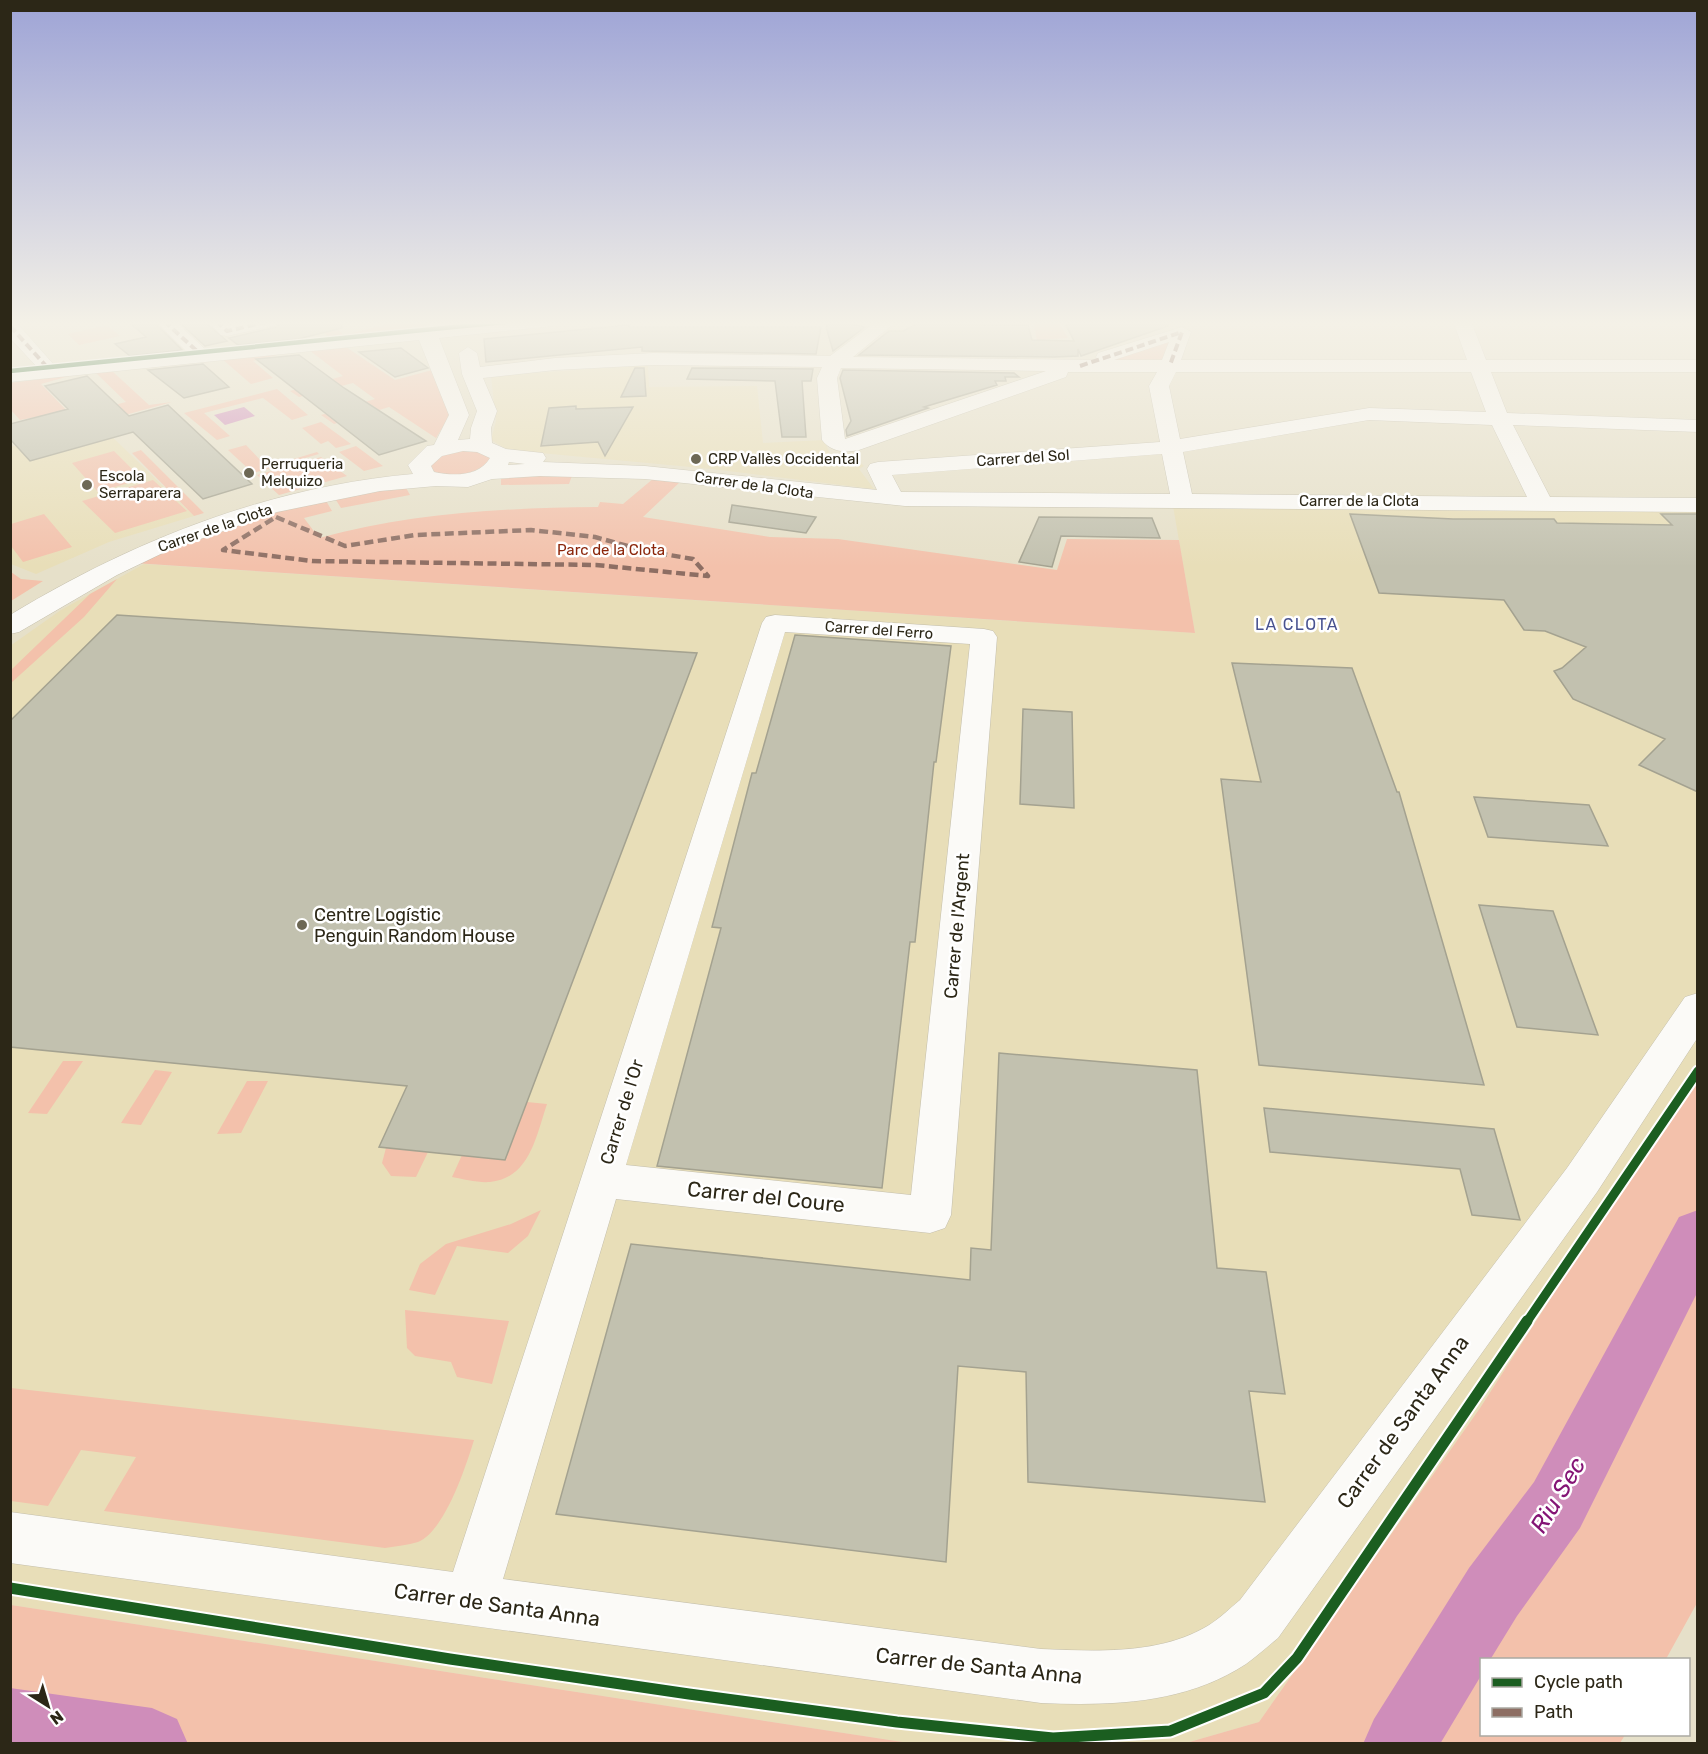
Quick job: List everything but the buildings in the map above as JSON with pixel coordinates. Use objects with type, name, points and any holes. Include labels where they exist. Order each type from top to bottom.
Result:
[{"type":"street","points":[[454,403],[459,415],[443,448],[481,446],[481,428],[488,411],[484,403]]},
{"type":"street","points":[[829,403],[833,440],[841,445],[851,445],[970,403]]},
{"type":"street","points":[[1163,403],[1182,500]]},
{"type":"street","points":[[1492,403],[1541,502]]},
{"type":"street","name":"Carrer del Sol","points":[[891,495],[878,469],[1172,447],[1360,414],[1498,417],[1698,426]]},
{"type":"street","name":"Carrer de la Clota","points":[[481,446],[502,455],[799,487],[891,495],[1020,499]]},
{"type":"street","name":"Carrer de la Clota","points":[[10,616],[127,554],[188,530],[266,504],[422,459],[443,448]]},
{"type":"street","points":[[488,473],[498,466],[502,455]]},
{"type":"street","points":[[422,459],[419,465],[420,471],[437,479]]},
{"type":"street","name":"Carrer de la Clota","points":[[10,626],[55,597],[117,565],[233,519],[353,488],[437,479],[457,481],[488,473],[535,468],[631,469],[854,497],[950,500],[1541,502],[1698,505]]},
{"type":"street","name":"Carrer del Ferro","points":[[775,624],[984,637]]},
{"type":"street","name":"Carrer de l'Or","points":[[470,1601],[775,624]]},
{"type":"street","name":"Carrer de l'Argent","points":[[930,1215],[984,637]]},
{"type":"street","name":"Carrer de Santa Anna","points":[[10,1537],[470,1601],[1041,1676],[1104,1680],[1168,1671],[1220,1650],[1259,1619],[1582,1180],[1698,1007]]},
{"type":"street","name":"Carrer del Coure","points":[[601,1180],[930,1215]]},
{"type":"shaded area","points":[[494,403],[759,403],[763,443],[824,440],[830,454],[838,457],[850,453],[864,466],[859,469],[874,489],[712,469],[508,450],[491,440],[496,421]]},
{"type":"shaded area","points":[[244,407],[255,416],[225,425],[214,415]]},
{"type":"shaded area","name":"Escola Serraparera","points":[[99,424],[194,516],[109,542],[36,574],[11,564],[10,447]]},
{"type":"shaded area","points":[[1173,506],[1697,508],[1697,1072],[1480,1408],[1259,1722],[1186,1743],[909,1743],[11,1605],[10,646],[61,610],[144,564],[1195,633]]},
{"type":"green space","points":[[11,403],[59,403],[72,416],[123,403],[147,403],[149,405],[169,403],[67,431],[51,414],[20,420],[11,410]]},
{"type":"green space","points":[[223,403],[244,403],[204,413],[230,436],[217,440],[184,413]]},
{"type":"green space","points":[[269,403],[294,403],[308,415],[292,420]]},
{"type":"green space","points":[[362,403],[449,403],[452,412],[436,438],[389,407],[334,424],[321,415]]},
{"type":"green space","points":[[321,422],[351,444],[336,448],[328,441],[321,444],[302,428]]},
{"type":"green space","points":[[246,445],[267,467],[317,452],[319,454],[253,473],[228,450]]},
{"type":"green space","points":[[356,446],[383,466],[364,471],[339,452]]},
{"type":"green space","points":[[141,450],[204,513],[194,516],[132,453]]},
{"type":"green space","points":[[474,450],[490,457],[489,463],[468,473],[452,476],[437,473],[430,468],[431,462],[448,452]]},
{"type":"green space","points":[[114,451],[142,479],[98,492],[72,463]]},
{"type":"green space","points":[[321,457],[347,476],[279,495],[257,475]]},
{"type":"green space","points":[[574,470],[569,484],[501,485],[501,477]]},
{"type":"green space","name":"Parc de la Clota","points":[[654,478],[680,482],[643,517],[770,537],[838,539],[1057,570],[1067,539],[1179,540],[1195,633],[134,563],[233,523],[325,499],[332,511],[304,518],[319,538],[423,517],[527,509],[598,507],[600,502],[623,504]]},
{"type":"green space","points":[[153,480],[187,511],[115,533],[82,501]]},
{"type":"green space","points":[[405,486],[410,495],[341,508],[334,497]]},
{"type":"green space","points":[[44,514],[72,547],[23,562],[11,546],[11,524]]},
{"type":"green space","points":[[11,572],[21,579],[43,581],[11,601]]},
{"type":"green space","points":[[117,579],[84,617],[11,683],[11,670],[90,594]]},
{"type":"green space","points":[[63,1061],[83,1061],[47,1114],[28,1113]]},
{"type":"green space","points":[[155,1070],[172,1072],[141,1125],[121,1123]]},
{"type":"green space","points":[[1697,1072],[1697,1603],[1667,1658],[1480,1658],[1480,1736],[1624,1736],[1620,1743],[1186,1743],[1259,1722],[1480,1408]]},
{"type":"green space","points":[[247,1081],[268,1081],[241,1133],[217,1134]]},
{"type":"green space","points":[[527,1102],[547,1104],[535,1142],[523,1164],[514,1173],[490,1182],[452,1177],[462,1155],[505,1159]]},
{"type":"green space","points":[[386,1148],[428,1152],[416,1177],[391,1176],[382,1163]]},
{"type":"green space","points":[[541,1210],[528,1236],[508,1253],[457,1246],[435,1295],[409,1290],[420,1264],[446,1244],[511,1224]]},
{"type":"green space","points":[[405,1310],[509,1321],[492,1384],[457,1377],[451,1362],[415,1356],[407,1348]]},
{"type":"green space","points":[[11,1388],[474,1440],[453,1497],[428,1536],[418,1542],[385,1548],[104,1511],[136,1457],[81,1450],[48,1506],[11,1501]]},
{"type":"green space","points":[[11,1605],[909,1743],[11,1743]]},
{"type":"waterway","name":"Riu Sec","points":[[1399,1744],[1493,1592],[1557,1505],[1698,1234]]},
{"type":"waterway","name":"Riu Sec","points":[[10,1724],[152,1744]]},
{"type":"marked path","points":[[276,517],[345,546],[415,535],[531,530],[595,537],[646,551],[693,559],[708,576],[596,565],[312,561],[223,550],[276,517]]},
{"type":"cycle path","points":[[10,1588],[450,1659],[897,1722],[1053,1738],[1170,1731],[1264,1693],[1297,1658],[1698,1071]]},
{"type":"place","name":"CRP Vallès Occidental","points":[[696,459]]},
{"type":"place","name":"Perruqueria Melquizo","points":[[249,473]]},
{"type":"place","name":"Escola Serraparera","points":[[87,485]]},
{"type":"place","name":"Centre Logístic Penguin Random House","points":[[302,925]]},
{"type":"district","name":"LA CLOTA","points":[[1297,624]]}]
